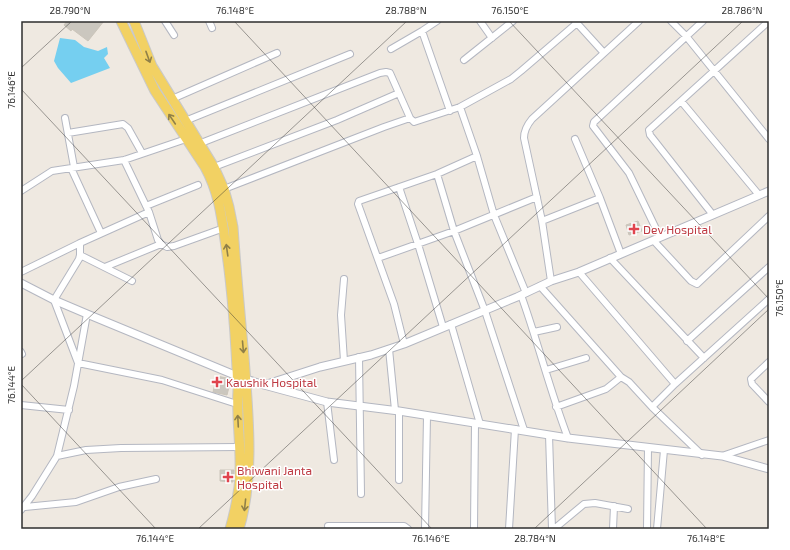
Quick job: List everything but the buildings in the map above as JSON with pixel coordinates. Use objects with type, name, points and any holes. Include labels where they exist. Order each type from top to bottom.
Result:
[{"type":"main road","points":[[121,21],[155,91],[212,179],[217,193],[230,271],[242,378],[237,404],[240,448],[239,486],[230,529]]},
{"type":"main road","points":[[134,21],[152,66],[214,166],[224,189],[229,207],[233,227],[248,469],[244,512],[239,529]]},
{"type":"street","points":[[165,21],[174,35]]},
{"type":"street","points":[[208,21],[212,28]]},
{"type":"street","points":[[391,49],[437,21]]},
{"type":"street","points":[[480,21],[492,38]]},
{"type":"street","points":[[464,60],[513,21]]},
{"type":"street","points":[[671,21],[686,36],[769,139]]},
{"type":"street","points":[[703,21],[596,118],[594,126],[628,173],[657,239],[691,281],[697,284],[769,216]]},
{"type":"street","points":[[713,215],[649,132],[651,128],[769,21]]},
{"type":"street","points":[[21,191],[52,171],[124,160],[186,139],[198,140],[380,73],[390,73],[410,118],[414,122],[417,122],[460,107],[511,79],[522,71],[576,22],[604,53]]},
{"type":"street","points":[[551,281],[542,221],[524,132],[532,119],[637,22]]},
{"type":"street","points":[[422,31],[450,111]]},
{"type":"street","points":[[172,99],[277,53]]},
{"type":"street","points":[[185,121],[350,54]]},
{"type":"street","points":[[214,166],[337,120],[399,93]]},
{"type":"street","points":[[681,101],[759,195]]},
{"type":"street","points":[[460,107],[477,156],[494,215],[524,294],[556,407],[568,438]]},
{"type":"street","points":[[65,118],[73,168],[101,233]]},
{"type":"street","points":[[224,189],[410,118]]},
{"type":"street","points":[[68,133],[123,124],[128,128],[142,153]]},
{"type":"street","points":[[575,139],[600,198],[621,254]]},
{"type":"street","points":[[404,344],[394,304],[358,204],[359,200],[437,174],[477,156]]},
{"type":"street","points":[[124,160],[148,210],[158,240],[161,244],[167,247],[174,246],[224,228]]},
{"type":"street","points":[[437,174],[454,231],[485,311],[524,430]]},
{"type":"street","points":[[21,272],[198,185]]},
{"type":"street","points":[[398,187],[418,244],[442,327]]},
{"type":"street","points":[[264,385],[404,344],[442,327],[485,311],[551,281],[579,272],[769,191]]},
{"type":"street","points":[[378,258],[454,231],[537,197]]},
{"type":"street","points":[[542,221],[600,198]]},
{"type":"street","points":[[54,300],[80,255],[80,243]]},
{"type":"street","points":[[105,267],[161,244]]},
{"type":"street","points":[[80,255],[132,281]]},
{"type":"street","points":[[610,258],[704,358]]},
{"type":"street","points":[[687,341],[769,267]]},
{"type":"street","points":[[579,272],[675,384]]},
{"type":"street","points":[[344,279],[341,315],[344,361]]},
{"type":"street","points":[[21,283],[54,300],[242,378],[327,402],[397,411],[568,438],[702,455],[722,456],[769,469]]},
{"type":"street","points":[[540,286],[621,377],[629,382],[652,407],[702,455]]},
{"type":"street","points":[[652,407],[675,384],[769,299]]},
{"type":"street","points":[[54,300],[78,363]]},
{"type":"street","points":[[23,509],[57,456],[69,410],[87,314]]},
{"type":"street","points":[[451,324],[477,424],[474,529]]},
{"type":"street","points":[[534,332],[557,327]]},
{"type":"street","points":[[390,349],[397,411],[399,480]]},
{"type":"street","points":[[359,357],[361,494]]},
{"type":"street","points":[[546,370],[586,358]]},
{"type":"street","points":[[769,362],[751,379],[752,384],[769,402]]},
{"type":"street","points":[[78,363],[162,380],[237,404]]},
{"type":"street","points":[[556,407],[606,389],[621,377]]},
{"type":"street","points":[[327,402],[334,460]]},
{"type":"street","points":[[21,405],[69,410]]},
{"type":"street","points":[[425,529],[427,416]]},
{"type":"street","points":[[508,529],[516,429]]},
{"type":"street","points":[[549,435],[553,529]]},
{"type":"street","points":[[722,456],[769,440]]},
{"type":"street","points":[[57,456],[86,450],[121,448],[240,448]]},
{"type":"street","points":[[647,529],[648,448]]},
{"type":"street","points":[[657,529],[664,450]]},
{"type":"street","points":[[23,509],[76,502],[119,487],[156,479]]},
{"type":"street","points":[[553,529],[584,504],[595,503],[628,508]]},
{"type":"street","points":[[613,529],[614,506]]},
{"type":"street","points":[[328,526],[378,528],[404,526],[408,529]]},
{"type":"water","points":[[60,38],[75,40],[84,47],[98,51],[107,47],[108,54],[104,58],[110,68],[71,83],[54,61]]},
{"type":"place","name":"Dev Hospital","points":[[634,229]]},
{"type":"place","name":"Kaushik Hospital","points":[[217,382]]},
{"type":"place","name":"Bhiwani Janta Hospital","points":[[228,477]]}]
